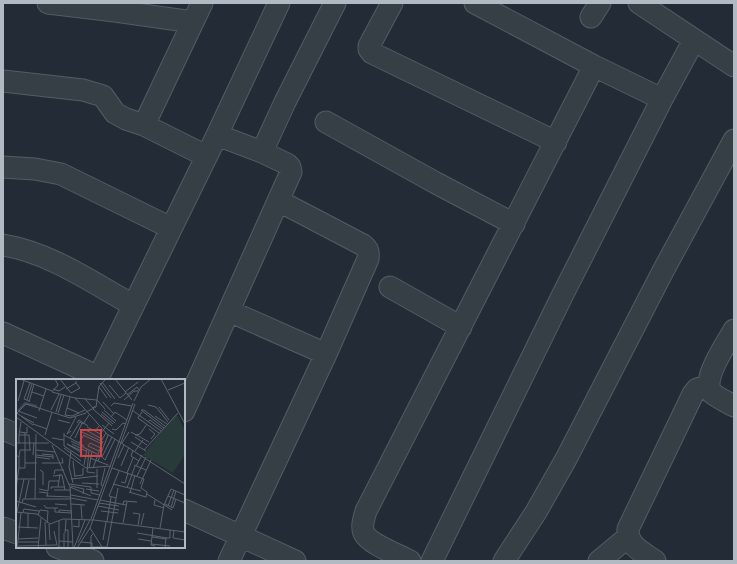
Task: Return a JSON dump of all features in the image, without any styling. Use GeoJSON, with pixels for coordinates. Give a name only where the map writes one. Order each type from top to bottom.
{"type":"FeatureCollection","features":[{"type":"Feature","properties":{"kind":"street"},"geometry":{"type":"LineString","coordinates":[[48,3],[140,9],[193,22]]}},
{"type":"Feature","properties":{"kind":"street"},"geometry":{"type":"LineString","coordinates":[[144,125],[202,3]]}},
{"type":"Feature","properties":{"kind":"street"},"geometry":{"type":"LineString","coordinates":[[3,333],[98,379],[217,135],[279,3]]}},
{"type":"Feature","properties":{"kind":"street"},"geometry":{"type":"LineString","coordinates":[[262,152],[285,102],[335,3]]}},
{"type":"Feature","properties":{"kind":"street"},"geometry":{"type":"LineString","coordinates":[[392,3],[369,46],[372,53],[556,142]]}},
{"type":"Feature","properties":{"kind":"street"},"geometry":{"type":"LineString","coordinates":[[475,3],[503,9],[594,66],[662,99]]}},
{"type":"Feature","properties":{"kind":"street"},"geometry":{"type":"LineString","coordinates":[[639,3],[734,66]]}},
{"type":"Feature","properties":{"kind":"street"},"geometry":{"type":"LineString","coordinates":[[432,561],[562,294],[694,40]]}},
{"type":"Feature","properties":{"kind":"street"},"geometry":{"type":"LineString","coordinates":[[410,561],[369,540],[363,532],[363,523],[366,511],[594,66]]}},
{"type":"Feature","properties":{"kind":"street"},"geometry":{"type":"LineString","coordinates":[[3,81],[84,90],[96,93],[103,96],[115,113],[126,119],[144,125],[206,156]]}},
{"type":"Feature","properties":{"kind":"street"},"geometry":{"type":"LineString","coordinates":[[326,122],[514,224]]}},
{"type":"Feature","properties":{"kind":"street"},"geometry":{"type":"LineString","coordinates":[[185,409],[291,172],[290,167],[287,164],[262,152],[217,135]]}},
{"type":"Feature","properties":{"kind":"street"},"geometry":{"type":"LineString","coordinates":[[504,561],[536,512],[566,459],[663,271],[734,140]]}},
{"type":"Feature","properties":{"kind":"street"},"geometry":{"type":"LineString","coordinates":[[3,167],[35,169],[61,174],[171,228]]}},
{"type":"Feature","properties":{"kind":"street"},"geometry":{"type":"LineString","coordinates":[[229,561],[326,354],[368,259],[369,253],[367,248],[363,245],[279,201]]}},
{"type":"Feature","properties":{"kind":"street"},"geometry":{"type":"LineString","coordinates":[[3,246],[28,251],[59,263],[133,305]]}},
{"type":"Feature","properties":{"kind":"street"},"geometry":{"type":"LineString","coordinates":[[390,287],[461,327]]}},
{"type":"Feature","properties":{"kind":"street"},"geometry":{"type":"LineString","coordinates":[[229,311],[326,354]]}},
{"type":"Feature","properties":{"kind":"street"},"geometry":{"type":"LineString","coordinates":[[734,330],[711,372],[708,385],[712,392],[734,406]]}},
{"type":"Feature","properties":{"kind":"street"},"geometry":{"type":"LineString","coordinates":[[655,561],[631,543],[628,537],[628,529],[693,394],[697,389],[708,385]]}},
{"type":"Feature","properties":{"kind":"street"},"geometry":{"type":"LineString","coordinates":[[3,429],[16,435]]}},
{"type":"Feature","properties":{"kind":"street"},"geometry":{"type":"LineString","coordinates":[[185,510],[295,561]]}},
{"type":"Feature","properties":{"kind":"street"},"geometry":{"type":"LineString","coordinates":[[3,528],[16,533]]}},
{"type":"Feature","properties":{"kind":"street"},"geometry":{"type":"LineString","coordinates":[[599,561],[628,537]]}},
{"type":"Feature","properties":{"kind":"street"},"geometry":{"type":"LineString","coordinates":[[60,548],[93,561]]}}]}
